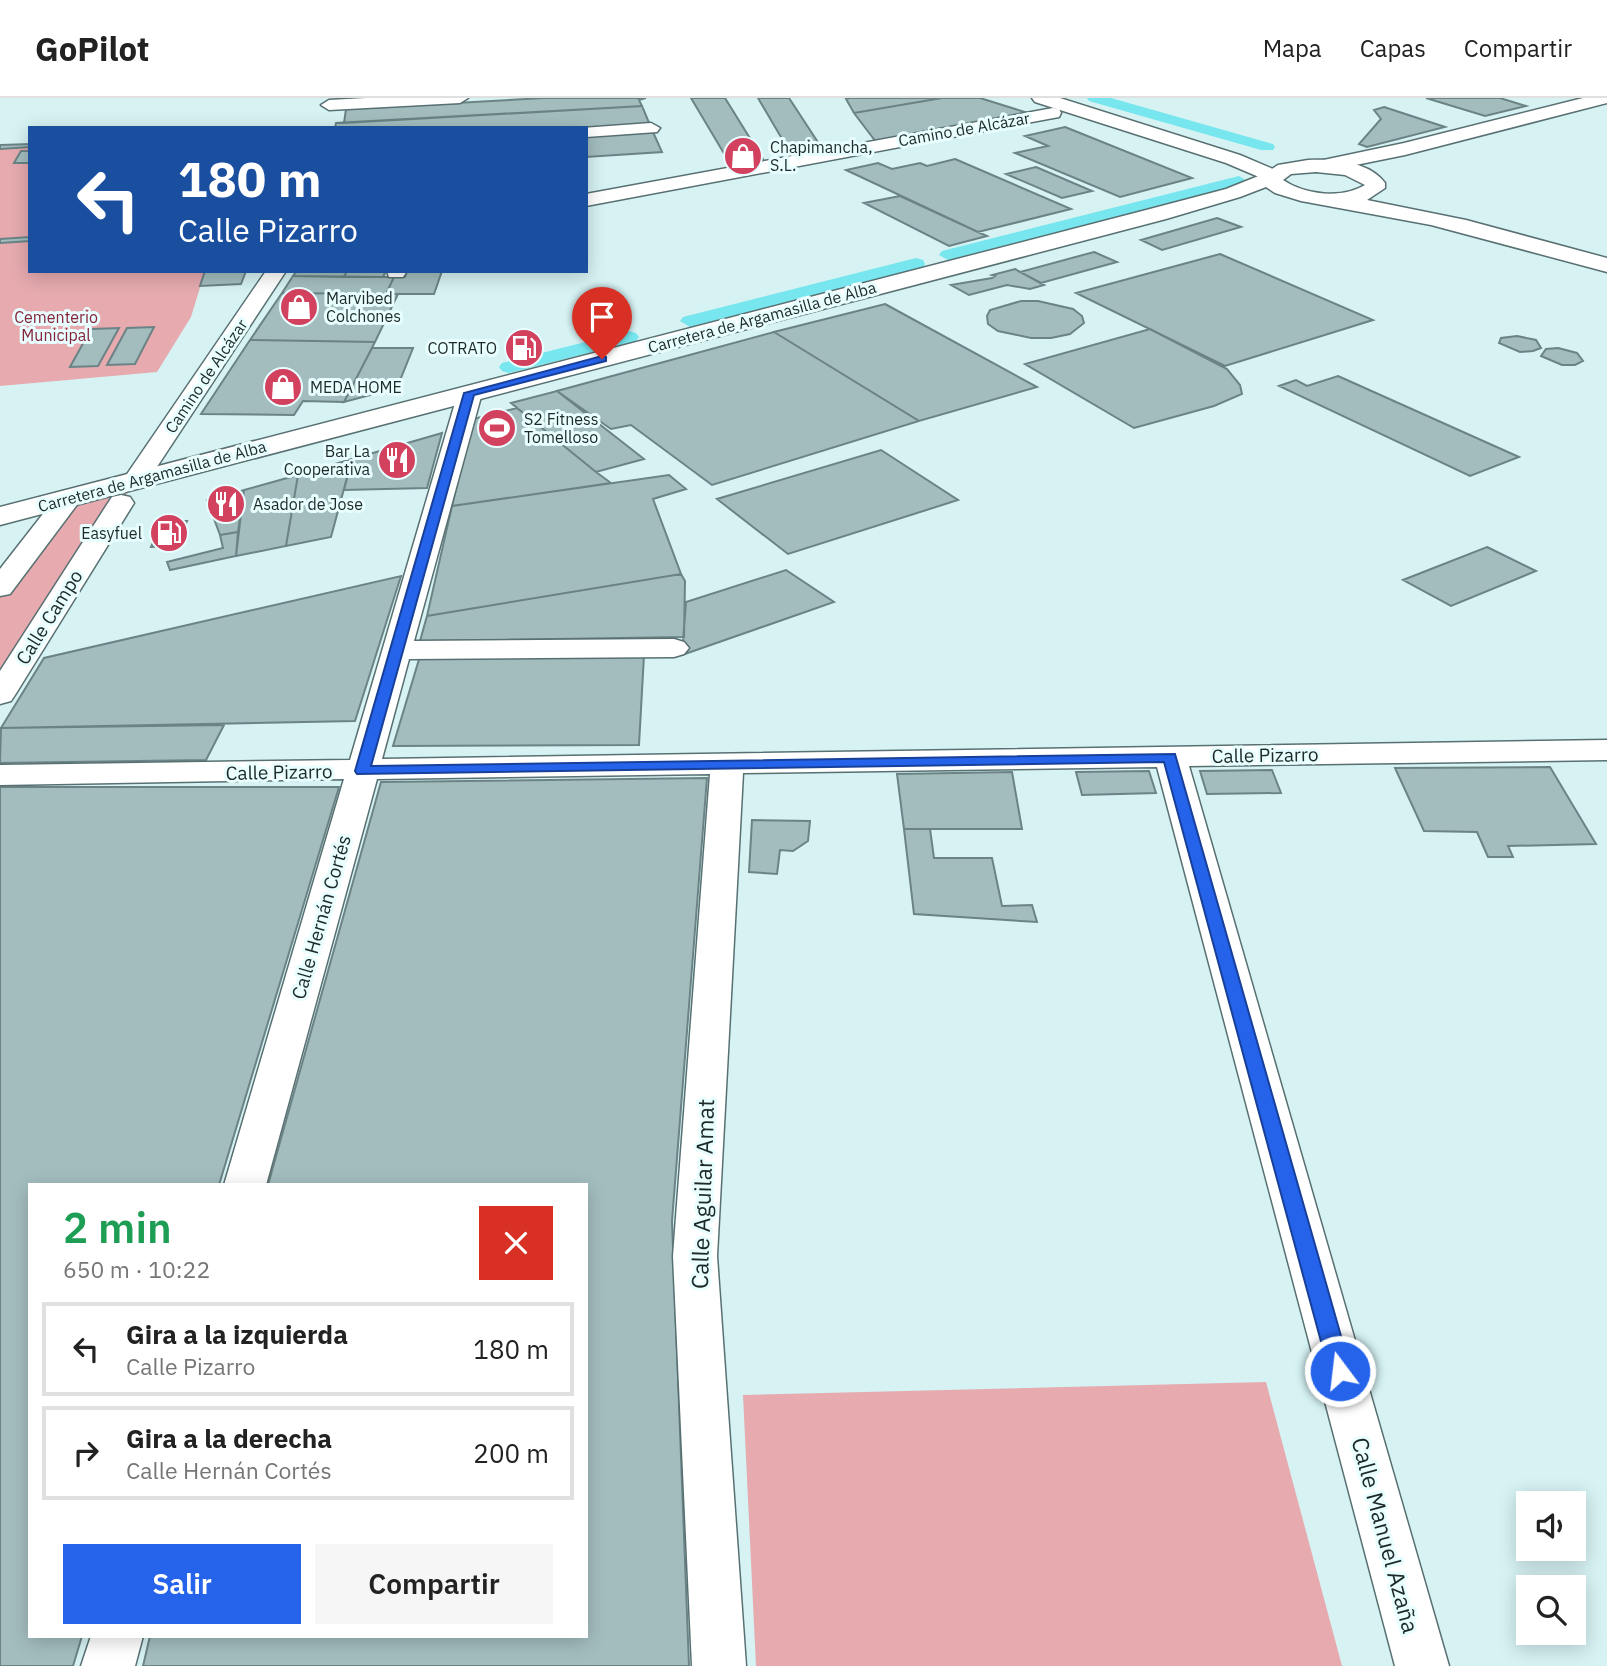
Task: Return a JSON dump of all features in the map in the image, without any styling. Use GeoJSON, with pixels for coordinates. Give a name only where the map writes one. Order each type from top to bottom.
{"type":"FeatureCollection","features":[{"type":"Feature","properties":{"kind":"main road"},"geometry":{"type":"LineString","coordinates":[[1158,214],[1233,193],[1285,169],[1405,149],[1605,98]]}},
{"type":"Feature","properties":{"kind":"main road"},"geometry":{"type":"LineString","coordinates":[[1047,105],[1087,112],[1149,131],[1233,159],[1273,176]]}},
{"type":"Feature","properties":{"kind":"main road"},"geometry":{"type":"LineString","coordinates":[[1149,131],[1314,166],[1340,168],[1372,180],[1416,202],[1521,240]]}},
{"type":"Feature","properties":{"kind":"main road"},"geometry":{"type":"LineString","coordinates":[[1158,214],[1248,200],[1357,197],[1369,194],[1375,188],[1372,180],[1374,169],[1405,149]]}},
{"type":"Feature","properties":{"kind":"main road"},"geometry":{"type":"LineString","coordinates":[[1273,176],[1273,182],[1287,191],[1373,206],[1521,240],[1607,265]]}},
{"type":"Feature","properties":{"kind":"main road","name":"Carretera de Argamasilla de Alba"},"geometry":{"type":"LineString","coordinates":[[0,516],[69,498],[128,492],[470,393],[1158,214]]}},
{"type":"Feature","properties":{"kind":"street"},"geometry":{"type":"LineString","coordinates":[[328,106],[460,98]]}},
{"type":"Feature","properties":{"kind":"street"},"geometry":{"type":"LineString","coordinates":[[1018,102],[1047,105]]}},
{"type":"Feature","properties":{"kind":"street","name":"Camino de Alcázar"},"geometry":{"type":"LineString","coordinates":[[588,200],[1047,105]]}},
{"type":"Feature","properties":{"kind":"street"},"geometry":{"type":"LineString","coordinates":[[588,132],[651,128]]}},
{"type":"Feature","properties":{"kind":"street","name":"Camino de Alcázar"},"geometry":{"type":"LineString","coordinates":[[128,492],[275,273]]}},
{"type":"Feature","properties":{"kind":"street","name":"Calle Hernán Cortés"},"geometry":{"type":"LineString","coordinates":[[246,1183],[398,650],[433,514],[470,393]]}},
{"type":"Feature","properties":{"kind":"street","name":"Calle Campo"},"geometry":{"type":"LineString","coordinates":[[0,694],[128,492]]}},
{"type":"Feature","properties":{"kind":"street"},"geometry":{"type":"LineString","coordinates":[[0,588],[69,498]]}},
{"type":"Feature","properties":{"kind":"street"},"geometry":{"type":"LineString","coordinates":[[0,538],[33,545]]}},
{"type":"Feature","properties":{"kind":"street"},"geometry":{"type":"LineString","coordinates":[[398,650],[674,649]]}},
{"type":"Feature","properties":{"kind":"street","name":"Calle Pizarro"},"geometry":{"type":"LineString","coordinates":[[0,775],[1607,750]]}},
{"type":"Feature","properties":{"kind":"street","name":"Calle Manuel Azaña"},"geometry":{"type":"LineString","coordinates":[[1170,757],[1422,1666]]}},
{"type":"Feature","properties":{"kind":"street","name":"Calle Aguilar Amat"},"geometry":{"type":"LineString","coordinates":[[719,1666],[695,1256],[727,765]]}},
{"type":"Feature","properties":{"kind":"street"},"geometry":{"type":"LineString","coordinates":[[108,1666],[116,1638]]}},
{"type":"Feature","properties":{"kind":"green space","name":"Cementerio Municipal"},"geometry":{"type":"Polygon","coordinates":[[[28,144],[28,273],[204,273],[191,317],[157,372],[0,386],[0,145],[28,144]]]}},
{"type":"Feature","properties":{"kind":"green space"},"geometry":{"type":"Polygon","coordinates":[[[136,480],[0,695],[0,587],[69,498],[136,480]]]}},
{"type":"Feature","properties":{"kind":"green space"},"geometry":{"type":"Polygon","coordinates":[[[1266,1382],[1342,1666],[756,1666],[743,1395],[1266,1382]]]}},
{"type":"Feature","properties":{"kind":"building"},"geometry":{"type":"Polygon","coordinates":[[[544,98],[646,98],[639,100],[642,106],[344,123],[346,109],[544,98]]]}},
{"type":"Feature","properties":{"kind":"building"},"geometry":{"type":"Polygon","coordinates":[[[691,98],[725,98],[764,161],[732,167],[691,98]]]}},
{"type":"Feature","properties":{"kind":"building"},"geometry":{"type":"Polygon","coordinates":[[[758,98],[789,98],[821,147],[801,149],[804,154],[792,156],[758,98]]]}},
{"type":"Feature","properties":{"kind":"building"},"geometry":{"type":"Polygon","coordinates":[[[942,98],[854,113],[846,99],[942,98]]]}},
{"type":"Feature","properties":{"kind":"building"},"geometry":{"type":"Polygon","coordinates":[[[942,98],[980,98],[1031,114],[876,142],[854,113],[942,98]]]}},
{"type":"Feature","properties":{"kind":"building"},"geometry":{"type":"Polygon","coordinates":[[[1426,98],[1500,98],[1526,106],[1485,116],[1426,98]]]}},
{"type":"Feature","properties":{"kind":"building"},"geometry":{"type":"Polygon","coordinates":[[[642,106],[650,125],[588,128],[335,126],[336,123],[642,106]]]}},
{"type":"Feature","properties":{"kind":"building"},"geometry":{"type":"Polygon","coordinates":[[[1384,107],[1445,127],[1367,147],[1359,144],[1381,119],[1374,110],[1384,107]]]}},
{"type":"Feature","properties":{"kind":"building"},"geometry":{"type":"Polygon","coordinates":[[[1065,127],[1192,178],[1120,197],[1015,153],[1048,146],[1025,136],[1065,127]]]}},
{"type":"Feature","properties":{"kind":"building"},"geometry":{"type":"Polygon","coordinates":[[[653,132],[662,152],[588,157],[588,136],[653,132]]]}},
{"type":"Feature","properties":{"kind":"building"},"geometry":{"type":"Polygon","coordinates":[[[28,144],[28,147],[0,149],[0,145],[28,144]]]}},
{"type":"Feature","properties":{"kind":"building"},"geometry":{"type":"Polygon","coordinates":[[[21,151],[28,151],[28,163],[14,163],[21,151]]]}},
{"type":"Feature","properties":{"kind":"building"},"geometry":{"type":"Polygon","coordinates":[[[955,159],[1071,209],[978,232],[846,170],[878,163],[892,169],[920,163],[927,166],[955,159]]]}},
{"type":"Feature","properties":{"kind":"building"},"geometry":{"type":"Polygon","coordinates":[[[1036,167],[1092,191],[1062,198],[1006,174],[1036,167]]]}},
{"type":"Feature","properties":{"kind":"building"},"geometry":{"type":"Polygon","coordinates":[[[900,196],[987,236],[949,246],[864,203],[900,196]]]}},
{"type":"Feature","properties":{"kind":"building"},"geometry":{"type":"Polygon","coordinates":[[[1217,218],[1241,227],[1162,250],[1141,240],[1217,218]]]}},
{"type":"Feature","properties":{"kind":"building"},"geometry":{"type":"Polygon","coordinates":[[[28,237],[28,241],[0,243],[0,239],[28,237]]]}},
{"type":"Feature","properties":{"kind":"building"},"geometry":{"type":"Polygon","coordinates":[[[1094,252],[1117,262],[1041,283],[1020,272],[1094,252]]]}},
{"type":"Feature","properties":{"kind":"building"},"geometry":{"type":"Polygon","coordinates":[[[1220,254],[1373,320],[1225,366],[1076,293],[1220,254]]]}},
{"type":"Feature","properties":{"kind":"building"},"geometry":{"type":"Polygon","coordinates":[[[1015,269],[1044,285],[1030,289],[1007,285],[969,295],[951,285],[992,278],[995,276],[992,275],[1015,269]]]}},
{"type":"Feature","properties":{"kind":"building"},"geometry":{"type":"Polygon","coordinates":[[[204,273],[245,273],[241,284],[200,286],[204,273]]]}},
{"type":"Feature","properties":{"kind":"building"},"geometry":{"type":"Polygon","coordinates":[[[295,273],[346,273],[344,277],[293,276],[295,273]]]}},
{"type":"Feature","properties":{"kind":"building"},"geometry":{"type":"Polygon","coordinates":[[[346,273],[385,273],[383,277],[344,277],[346,273]]]}},
{"type":"Feature","properties":{"kind":"building"},"geometry":{"type":"Polygon","coordinates":[[[406,273],[441,273],[434,294],[386,294],[394,277],[405,277],[406,273]]]}},
{"type":"Feature","properties":{"kind":"building"},"geometry":{"type":"Polygon","coordinates":[[[293,276],[394,277],[386,294],[282,293],[293,276]]]}},
{"type":"Feature","properties":{"kind":"building"},"geometry":{"type":"Polygon","coordinates":[[[282,293],[398,294],[375,342],[250,340],[282,293]]]}},
{"type":"Feature","properties":{"kind":"building"},"geometry":{"type":"Polygon","coordinates":[[[1021,301],[1038,301],[1073,309],[1082,316],[1084,323],[1070,334],[1051,338],[1031,338],[998,331],[988,324],[987,316],[990,310],[1021,301]]]}},
{"type":"Feature","properties":{"kind":"building"},"geometry":{"type":"Polygon","coordinates":[[[885,304],[1037,387],[919,421],[774,332],[885,304]]]}},
{"type":"Feature","properties":{"kind":"building"},"geometry":{"type":"Polygon","coordinates":[[[154,327],[135,364],[107,365],[127,328],[154,327]]]}},
{"type":"Feature","properties":{"kind":"building"},"geometry":{"type":"Polygon","coordinates":[[[119,328],[98,366],[70,367],[91,329],[119,328]]]}},
{"type":"Feature","properties":{"kind":"building"},"geometry":{"type":"Polygon","coordinates":[[[1150,329],[1227,369],[1240,385],[1242,394],[1214,406],[1134,428],[1025,364],[1150,329]]]}},
{"type":"Feature","properties":{"kind":"building"},"geometry":{"type":"Polygon","coordinates":[[[774,332],[919,421],[712,485],[631,425],[611,429],[557,391],[774,332]]]}},
{"type":"Feature","properties":{"kind":"building"},"geometry":{"type":"Polygon","coordinates":[[[1517,336],[1536,340],[1541,348],[1520,352],[1499,343],[1501,338],[1517,336]]]}},
{"type":"Feature","properties":{"kind":"building"},"geometry":{"type":"Polygon","coordinates":[[[250,340],[375,342],[344,402],[303,401],[294,415],[201,414],[250,340]]]}},
{"type":"Feature","properties":{"kind":"building"},"geometry":{"type":"Polygon","coordinates":[[[372,348],[413,348],[397,388],[344,402],[372,348]]]}},
{"type":"Feature","properties":{"kind":"building"},"geometry":{"type":"Polygon","coordinates":[[[1558,348],[1577,353],[1583,361],[1575,365],[1562,365],[1541,356],[1546,349],[1558,348]]]}},
{"type":"Feature","properties":{"kind":"building"},"geometry":{"type":"Polygon","coordinates":[[[1338,376],[1519,457],[1470,476],[1279,386],[1296,380],[1307,386],[1338,376]]]}},
{"type":"Feature","properties":{"kind":"building"},"geometry":{"type":"Polygon","coordinates":[[[557,391],[644,459],[596,472],[511,403],[557,391]]]}},
{"type":"Feature","properties":{"kind":"building"},"geometry":{"type":"Polygon","coordinates":[[[517,408],[611,483],[452,506],[473,419],[517,408]]]}},
{"type":"Feature","properties":{"kind":"building"},"geometry":{"type":"Polygon","coordinates":[[[442,433],[427,488],[344,490],[352,459],[442,433]]]}},
{"type":"Feature","properties":{"kind":"building"},"geometry":{"type":"Polygon","coordinates":[[[881,450],[958,500],[788,554],[717,499],[881,450]]]}},
{"type":"Feature","properties":{"kind":"building"},"geometry":{"type":"Polygon","coordinates":[[[352,459],[331,537],[286,546],[298,475],[352,459]]]}},
{"type":"Feature","properties":{"kind":"building"},"geometry":{"type":"Polygon","coordinates":[[[298,475],[286,546],[236,556],[244,490],[298,475]]]}},
{"type":"Feature","properties":{"kind":"building"},"geometry":{"type":"Polygon","coordinates":[[[669,475],[686,489],[653,499],[681,574],[427,616],[452,506],[669,475]]]}},
{"type":"Feature","properties":{"kind":"building"},"geometry":{"type":"Polygon","coordinates":[[[244,490],[238,532],[220,535],[207,500],[244,490]]]}},
{"type":"Feature","properties":{"kind":"building"},"geometry":{"type":"Polygon","coordinates":[[[163,521],[187,521],[174,546],[151,547],[163,521]]]}},
{"type":"Feature","properties":{"kind":"building"},"geometry":{"type":"Polygon","coordinates":[[[238,532],[236,556],[170,570],[167,562],[223,548],[220,535],[238,532]]]}},
{"type":"Feature","properties":{"kind":"building"},"geometry":{"type":"Polygon","coordinates":[[[1487,547],[1536,571],[1451,606],[1403,580],[1487,547]]]}},
{"type":"Feature","properties":{"kind":"building"},"geometry":{"type":"Polygon","coordinates":[[[786,570],[834,602],[682,655],[686,602],[786,570]]]}},
{"type":"Feature","properties":{"kind":"building"},"geometry":{"type":"Polygon","coordinates":[[[681,574],[685,581],[684,637],[420,641],[427,616],[681,574]]]}},
{"type":"Feature","properties":{"kind":"building"},"geometry":{"type":"Polygon","coordinates":[[[401,576],[355,721],[1,728],[44,658],[401,576]]]}},
{"type":"Feature","properties":{"kind":"building"},"geometry":{"type":"Polygon","coordinates":[[[644,655],[639,745],[393,746],[420,656],[644,655]]]}},
{"type":"Feature","properties":{"kind":"building"},"geometry":{"type":"Polygon","coordinates":[[[224,725],[206,760],[0,763],[1,728],[224,725]]]}},
{"type":"Feature","properties":{"kind":"building"},"geometry":{"type":"Polygon","coordinates":[[[1550,767],[1596,844],[1508,846],[1513,857],[1488,857],[1477,832],[1424,831],[1395,768],[1550,767]]]}},
{"type":"Feature","properties":{"kind":"building"},"geometry":{"type":"Polygon","coordinates":[[[1272,770],[1281,793],[1207,794],[1200,771],[1272,770]]]}},
{"type":"Feature","properties":{"kind":"building"},"geometry":{"type":"Polygon","coordinates":[[[1149,771],[1156,793],[1082,795],[1076,772],[1149,771]]]}},
{"type":"Feature","properties":{"kind":"building"},"geometry":{"type":"Polygon","coordinates":[[[1012,772],[1022,829],[904,829],[897,774],[1012,772]]]}},
{"type":"Feature","properties":{"kind":"building"},"geometry":{"type":"Polygon","coordinates":[[[707,778],[672,1221],[689,1666],[143,1666],[150,1638],[588,1638],[588,1183],[269,1183],[381,782],[707,778]]]}},
{"type":"Feature","properties":{"kind":"building"},"geometry":{"type":"Polygon","coordinates":[[[0,787],[339,787],[220,1183],[28,1183],[28,1638],[81,1638],[73,1666],[0,1666],[0,787]]]}},
{"type":"Feature","properties":{"kind":"building"},"geometry":{"type":"Polygon","coordinates":[[[752,820],[810,821],[808,841],[793,851],[780,850],[777,874],[749,872],[752,820]]]}},
{"type":"Feature","properties":{"kind":"building"},"geometry":{"type":"Polygon","coordinates":[[[904,829],[930,829],[934,858],[992,858],[1002,906],[1032,905],[1037,922],[914,914],[904,829]]]}},
{"type":"Feature","properties":{"kind":"waterway"},"geometry":{"type":"LineString","coordinates":[[1094,98],[1267,147]]}},
{"type":"Feature","properties":{"kind":"waterway"},"geometry":{"type":"LineString","coordinates":[[948,255],[1239,181]]}},
{"type":"Feature","properties":{"kind":"waterway"},"geometry":{"type":"LineString","coordinates":[[690,321],[916,264]]}},
{"type":"Feature","properties":{"kind":"waterway"},"geometry":{"type":"LineString","coordinates":[[509,367],[629,337]]}},
{"type":"Feature","properties":{"kind":"place","name":"Chapimancha, S.L."},"geometry":{"type":"Point","coordinates":[743,156]}},
{"type":"Feature","properties":{"kind":"place","name":"Marvibed Colchones"},"geometry":{"type":"Point","coordinates":[299,307]}},
{"type":"Feature","properties":{"kind":"place","name":"COTRATO"},"geometry":{"type":"Point","coordinates":[524,348]}},
{"type":"Feature","properties":{"kind":"place","name":"MEDA HOME"},"geometry":{"type":"Point","coordinates":[283,387]}},
{"type":"Feature","properties":{"kind":"place","name":"S2 Fitness Tomelloso"},"geometry":{"type":"Point","coordinates":[497,428]}},
{"type":"Feature","properties":{"kind":"place","name":"Bar La Cooperativa"},"geometry":{"type":"Point","coordinates":[397,460]}},
{"type":"Feature","properties":{"kind":"place","name":"Asador de Jose"},"geometry":{"type":"Point","coordinates":[226,504]}},
{"type":"Feature","properties":{"kind":"place","name":"Easyfuel"},"geometry":{"type":"Point","coordinates":[169,533]}},
{"type":"Feature","properties":{"kind":"route"},"geometry":{"type":"LineString","coordinates":[[602,359],[470,393],[433,514],[398,650],[362,771],[1170,757],[1340,1371]]}}]}
